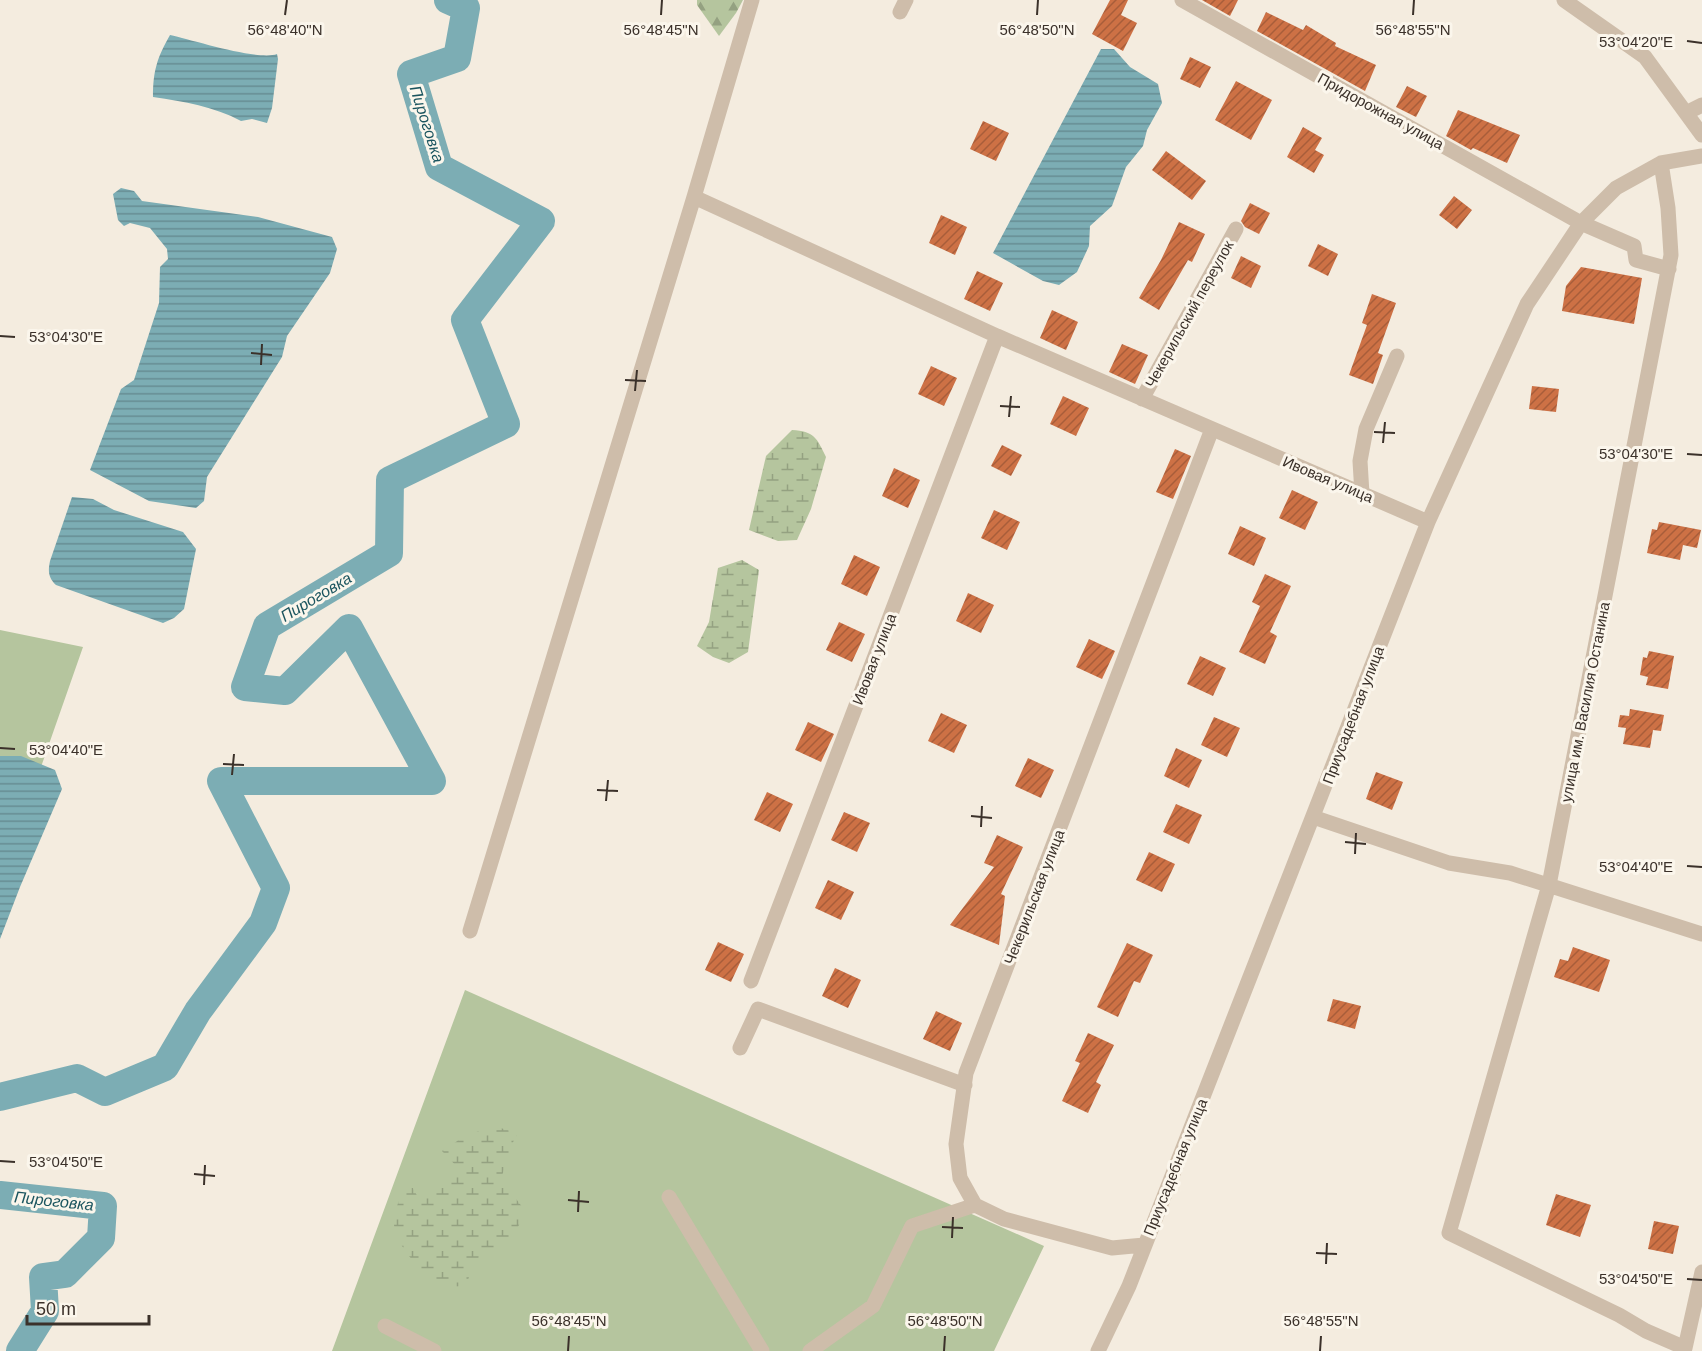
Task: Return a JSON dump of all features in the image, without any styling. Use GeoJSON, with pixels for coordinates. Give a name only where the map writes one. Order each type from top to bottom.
{"type":"FeatureCollection","features":[{"type":"Feature","properties":{"kind":"street"},"geometry":{"type":"LineString","coordinates":[[470,931],[752,0]]}},
{"type":"Feature","properties":{"kind":"street","name":"Придорожная улица"},"geometry":{"type":"LineString","coordinates":[[1182,0],[1581,223],[1634,246],[1636,260],[1668,269]]}},
{"type":"Feature","properties":{"kind":"street"},"geometry":{"type":"LineString","coordinates":[[1564,0],[1645,57],[1702,135]]}},
{"type":"Feature","properties":{"kind":"street"},"geometry":{"type":"LineString","coordinates":[[1686,113],[1702,105]]}},
{"type":"Feature","properties":{"kind":"street","name":"Приусадебная улица"},"geometry":{"type":"LineString","coordinates":[[1098,1351],[1129,1286],[1428,522],[1527,304],[1581,223],[1616,188],[1661,163],[1702,156]]}},
{"type":"Feature","properties":{"kind":"street","name":"улица им. Василия Останина"},"geometry":{"type":"LineString","coordinates":[[1661,163],[1668,208],[1671,255],[1549,885],[1449,1233],[1687,1349]]}},
{"type":"Feature","properties":{"kind":"street","name":"Ивовая улица"},"geometry":{"type":"LineString","coordinates":[[694,197],[997,336],[1428,522]]}},
{"type":"Feature","properties":{"kind":"street","name":"Чекерильский переулок"},"geometry":{"type":"LineString","coordinates":[[1142,399],[1236,229]]}},
{"type":"Feature","properties":{"kind":"street","name":"Ивовая улица"},"geometry":{"type":"LineString","coordinates":[[751,981],[997,336]]}},
{"type":"Feature","properties":{"kind":"street"},"geometry":{"type":"LineString","coordinates":[[1362,494],[1360,461],[1366,429],[1397,356]]}},
{"type":"Feature","properties":{"kind":"street","name":"Чекерильская улица"},"geometry":{"type":"LineString","coordinates":[[975,1205],[960,1178],[956,1144],[966,1073],[1212,429]]}},
{"type":"Feature","properties":{"kind":"street"},"geometry":{"type":"LineString","coordinates":[[1313,817],[1449,862],[1510,873],[1702,934]]}},
{"type":"Feature","properties":{"kind":"street"},"geometry":{"type":"LineString","coordinates":[[740,1048],[758,1009],[964,1084]]}},
{"type":"Feature","properties":{"kind":"street"},"geometry":{"type":"LineString","coordinates":[[669,1197],[762,1351]]}},
{"type":"Feature","properties":{"kind":"street"},"geometry":{"type":"LineString","coordinates":[[810,1351],[873,1306],[912,1226],[975,1205],[1004,1219],[1112,1248],[1144,1245]]}},
{"type":"Feature","properties":{"kind":"street"},"geometry":{"type":"LineString","coordinates":[[1687,1349],[1702,1272]]}},
{"type":"Feature","properties":{"kind":"street"},"geometry":{"type":"LineString","coordinates":[[385,1326],[434,1351]]}},
{"type":"Feature","properties":{"kind":"green space"},"geometry":{"type":"Polygon","coordinates":[[[697,0],[743,0],[719,36],[697,5],[697,0]]]}},
{"type":"Feature","properties":{"kind":"green space"},"geometry":{"type":"Polygon","coordinates":[[[792,430],[805,432],[814,437],[826,457],[811,509],[797,540],[778,541],[749,530],[766,456],[792,430]]]}},
{"type":"Feature","properties":{"kind":"green space"},"geometry":{"type":"Polygon","coordinates":[[[742,560],[759,570],[748,652],[729,663],[713,657],[697,646],[709,622],[718,568],[742,560]]]}},
{"type":"Feature","properties":{"kind":"green space"},"geometry":{"type":"Polygon","coordinates":[[[0,630],[83,647],[0,884],[0,630]]]}},
{"type":"Feature","properties":{"kind":"green space"},"geometry":{"type":"Polygon","coordinates":[[[465,990],[1044,1246],[994,1351],[332,1351],[465,990]]]}},
{"type":"Feature","properties":{"kind":"green space"},"geometry":{"type":"Polygon","coordinates":[[[497,1127],[518,1133],[512,1144],[501,1179],[526,1212],[506,1249],[475,1259],[466,1286],[437,1287],[411,1259],[396,1234],[394,1225],[398,1202],[409,1181],[420,1201],[460,1170],[442,1151],[468,1134],[497,1127]]]}},
{"type":"Feature","properties":{"kind":"water"},"geometry":{"type":"Polygon","coordinates":[[[170,35],[255,55],[277,54],[272,108],[267,123],[252,119],[241,121],[209,108],[153,97],[157,65],[170,35]]]}},
{"type":"Feature","properties":{"kind":"water"},"geometry":{"type":"Polygon","coordinates":[[[1101,49],[1114,49],[1130,67],[1158,84],[1162,103],[1147,130],[1143,146],[1126,167],[1112,206],[1090,226],[1089,246],[1077,272],[1059,285],[1043,281],[993,253],[1101,49]]]}},
{"type":"Feature","properties":{"kind":"water"},"geometry":{"type":"Polygon","coordinates":[[[121,188],[134,191],[142,201],[258,217],[332,237],[337,249],[330,273],[287,336],[282,357],[207,477],[204,501],[196,508],[149,501],[90,470],[121,389],[134,380],[159,303],[160,267],[168,259],[167,249],[150,228],[130,223],[124,226],[118,220],[113,194],[121,188]]]}},
{"type":"Feature","properties":{"kind":"water"},"geometry":{"type":"Polygon","coordinates":[[[72,497],[93,499],[114,510],[183,532],[196,549],[184,609],[174,618],[163,623],[56,585],[49,574],[50,561],[72,497]]]}},
{"type":"Feature","properties":{"kind":"water"},"geometry":{"type":"Polygon","coordinates":[[[0,756],[21,756],[55,770],[62,789],[0,939],[0,756]]]}},
{"type":"Feature","properties":{"kind":"building"},"geometry":{"type":"Polygon","coordinates":[[[1110,0],[1128,0],[1121,15],[1137,23],[1123,51],[1092,34],[1110,0]]]}},
{"type":"Feature","properties":{"kind":"building"},"geometry":{"type":"Polygon","coordinates":[[[1202,0],[1238,0],[1230,16],[1202,0]]]}},
{"type":"Feature","properties":{"kind":"building"},"geometry":{"type":"Polygon","coordinates":[[[1266,12],[1303,30],[1306,25],[1336,43],[1335,46],[1376,65],[1365,91],[1257,31],[1266,12]]]}},
{"type":"Feature","properties":{"kind":"building"},"geometry":{"type":"Polygon","coordinates":[[[1190,57],[1211,67],[1200,88],[1180,79],[1190,57]]]}},
{"type":"Feature","properties":{"kind":"building"},"geometry":{"type":"Polygon","coordinates":[[[1236,81],[1272,100],[1251,140],[1215,120],[1236,81]]]}},
{"type":"Feature","properties":{"kind":"building"},"geometry":{"type":"Polygon","coordinates":[[[1407,86],[1427,96],[1416,117],[1396,107],[1407,86]]]}},
{"type":"Feature","properties":{"kind":"building"},"geometry":{"type":"Polygon","coordinates":[[[1458,110],[1520,135],[1507,163],[1473,148],[1471,150],[1446,136],[1458,110]]]}},
{"type":"Feature","properties":{"kind":"building"},"geometry":{"type":"Polygon","coordinates":[[[983,121],[1009,133],[996,161],[970,149],[983,121]]]}},
{"type":"Feature","properties":{"kind":"building"},"geometry":{"type":"Polygon","coordinates":[[[1303,127],[1322,138],[1315,150],[1324,155],[1314,173],[1287,157],[1303,127]]]}},
{"type":"Feature","properties":{"kind":"building"},"geometry":{"type":"Polygon","coordinates":[[[1166,151],[1206,181],[1192,200],[1152,170],[1166,151]]]}},
{"type":"Feature","properties":{"kind":"building"},"geometry":{"type":"Polygon","coordinates":[[[1454,196],[1472,210],[1457,229],[1439,215],[1454,196]]]}},
{"type":"Feature","properties":{"kind":"building"},"geometry":{"type":"Polygon","coordinates":[[[1250,203],[1270,213],[1259,234],[1245,227],[1241,221],[1250,203]]]}},
{"type":"Feature","properties":{"kind":"building"},"geometry":{"type":"Polygon","coordinates":[[[941,215],[967,227],[955,255],[929,243],[941,215]]]}},
{"type":"Feature","properties":{"kind":"building"},"geometry":{"type":"Polygon","coordinates":[[[1179,222],[1205,234],[1192,262],[1188,260],[1159,310],[1139,298],[1179,222]]]}},
{"type":"Feature","properties":{"kind":"building"},"geometry":{"type":"Polygon","coordinates":[[[1318,244],[1338,254],[1328,276],[1308,266],[1318,244]]]}},
{"type":"Feature","properties":{"kind":"building"},"geometry":{"type":"Polygon","coordinates":[[[1241,256],[1261,266],[1251,288],[1231,278],[1241,256]]]}},
{"type":"Feature","properties":{"kind":"building"},"geometry":{"type":"Polygon","coordinates":[[[1581,267],[1642,278],[1634,324],[1562,311],[1566,286],[1581,267]]]}},
{"type":"Feature","properties":{"kind":"building"},"geometry":{"type":"Polygon","coordinates":[[[977,271],[1003,283],[990,311],[964,299],[977,271]]]}},
{"type":"Feature","properties":{"kind":"building"},"geometry":{"type":"Polygon","coordinates":[[[1372,294],[1396,303],[1378,353],[1383,355],[1373,384],[1349,375],[1367,325],[1362,323],[1372,294]]]}},
{"type":"Feature","properties":{"kind":"building"},"geometry":{"type":"Polygon","coordinates":[[[1052,310],[1078,322],[1066,350],[1040,338],[1052,310]]]}},
{"type":"Feature","properties":{"kind":"building"},"geometry":{"type":"Polygon","coordinates":[[[1122,344],[1148,355],[1135,384],[1109,372],[1122,344]]]}},
{"type":"Feature","properties":{"kind":"building"},"geometry":{"type":"Polygon","coordinates":[[[931,366],[957,378],[944,406],[918,394],[931,366]]]}},
{"type":"Feature","properties":{"kind":"building"},"geometry":{"type":"Polygon","coordinates":[[[1532,386],[1559,389],[1556,412],[1529,409],[1532,386]]]}},
{"type":"Feature","properties":{"kind":"building"},"geometry":{"type":"Polygon","coordinates":[[[1063,396],[1089,408],[1076,436],[1050,424],[1063,396]]]}},
{"type":"Feature","properties":{"kind":"building"},"geometry":{"type":"Polygon","coordinates":[[[1002,445],[1022,455],[1011,476],[991,466],[1002,445]]]}},
{"type":"Feature","properties":{"kind":"building"},"geometry":{"type":"Polygon","coordinates":[[[1175,449],[1191,456],[1173,499],[1156,492],[1175,449]]]}},
{"type":"Feature","properties":{"kind":"building"},"geometry":{"type":"Polygon","coordinates":[[[894,468],[920,480],[908,508],[882,496],[894,468]]]}},
{"type":"Feature","properties":{"kind":"building"},"geometry":{"type":"Polygon","coordinates":[[[1292,490],[1318,502],[1305,530],[1279,518],[1292,490]]]}},
{"type":"Feature","properties":{"kind":"building"},"geometry":{"type":"Polygon","coordinates":[[[994,510],[1020,522],[1007,550],[981,538],[994,510]]]}},
{"type":"Feature","properties":{"kind":"building"},"geometry":{"type":"Polygon","coordinates":[[[1659,522],[1701,530],[1697,548],[1683,545],[1680,560],[1647,553],[1652,529],[1657,530],[1659,522]]]}},
{"type":"Feature","properties":{"kind":"building"},"geometry":{"type":"Polygon","coordinates":[[[1240,526],[1266,538],[1254,566],[1228,554],[1240,526]]]}},
{"type":"Feature","properties":{"kind":"building"},"geometry":{"type":"Polygon","coordinates":[[[854,555],[880,567],[867,596],[841,584],[854,555]]]}},
{"type":"Feature","properties":{"kind":"building"},"geometry":{"type":"Polygon","coordinates":[[[1265,574],[1291,586],[1270,632],[1277,636],[1265,664],[1239,652],[1260,606],[1252,602],[1265,574]]]}},
{"type":"Feature","properties":{"kind":"building"},"geometry":{"type":"Polygon","coordinates":[[[968,593],[994,605],[981,633],[956,621],[968,593]]]}},
{"type":"Feature","properties":{"kind":"building"},"geometry":{"type":"Polygon","coordinates":[[[839,622],[865,634],[852,662],[826,650],[839,622]]]}},
{"type":"Feature","properties":{"kind":"building"},"geometry":{"type":"Polygon","coordinates":[[[1089,639],[1115,651],[1102,679],[1076,667],[1089,639]]]}},
{"type":"Feature","properties":{"kind":"building"},"geometry":{"type":"Polygon","coordinates":[[[1649,651],[1674,656],[1668,689],[1646,685],[1648,677],[1640,675],[1643,657],[1647,658],[1649,651]]]}},
{"type":"Feature","properties":{"kind":"building"},"geometry":{"type":"Polygon","coordinates":[[[1200,656],[1226,668],[1213,696],[1187,684],[1200,656]]]}},
{"type":"Feature","properties":{"kind":"building"},"geometry":{"type":"Polygon","coordinates":[[[1630,709],[1664,715],[1661,731],[1653,730],[1650,748],[1623,744],[1626,728],[1618,727],[1620,715],[1629,716],[1630,709]]]}},
{"type":"Feature","properties":{"kind":"building"},"geometry":{"type":"Polygon","coordinates":[[[941,713],[967,725],[954,753],[928,741],[941,713]]]}},
{"type":"Feature","properties":{"kind":"building"},"geometry":{"type":"Polygon","coordinates":[[[1214,717],[1240,728],[1227,757],[1201,745],[1214,717]]]}},
{"type":"Feature","properties":{"kind":"building"},"geometry":{"type":"Polygon","coordinates":[[[808,722],[834,734],[821,762],[795,750],[808,722]]]}},
{"type":"Feature","properties":{"kind":"building"},"geometry":{"type":"Polygon","coordinates":[[[1176,748],[1202,760],[1189,788],[1164,776],[1176,748]]]}},
{"type":"Feature","properties":{"kind":"building"},"geometry":{"type":"Polygon","coordinates":[[[1028,758],[1054,770],[1041,798],[1015,786],[1028,758]]]}},
{"type":"Feature","properties":{"kind":"building"},"geometry":{"type":"Polygon","coordinates":[[[1376,772],[1403,782],[1392,810],[1366,799],[1376,772]]]}},
{"type":"Feature","properties":{"kind":"building"},"geometry":{"type":"Polygon","coordinates":[[[767,792],[793,804],[780,832],[754,820],[767,792]]]}},
{"type":"Feature","properties":{"kind":"building"},"geometry":{"type":"Polygon","coordinates":[[[1176,804],[1202,815],[1189,844],[1163,832],[1176,804]]]}},
{"type":"Feature","properties":{"kind":"building"},"geometry":{"type":"Polygon","coordinates":[[[844,812],[870,823],[857,852],[831,840],[844,812]]]}},
{"type":"Feature","properties":{"kind":"building"},"geometry":{"type":"Polygon","coordinates":[[[997,835],[1023,847],[1001,894],[1005,896],[999,945],[950,925],[994,867],[984,863],[997,835]]]}},
{"type":"Feature","properties":{"kind":"building"},"geometry":{"type":"Polygon","coordinates":[[[1149,852],[1175,864],[1162,892],[1136,880],[1149,852]]]}},
{"type":"Feature","properties":{"kind":"building"},"geometry":{"type":"Polygon","coordinates":[[[828,880],[854,892],[841,920],[815,908],[828,880]]]}},
{"type":"Feature","properties":{"kind":"building"},"geometry":{"type":"Polygon","coordinates":[[[718,942],[744,954],[731,982],[705,970],[718,942]]]}},
{"type":"Feature","properties":{"kind":"building"},"geometry":{"type":"Polygon","coordinates":[[[1127,943],[1153,955],[1140,983],[1134,981],[1118,1017],[1097,1007],[1127,943]]]}},
{"type":"Feature","properties":{"kind":"building"},"geometry":{"type":"Polygon","coordinates":[[[1573,947],[1610,960],[1599,992],[1554,977],[1560,959],[1568,961],[1573,947]]]}},
{"type":"Feature","properties":{"kind":"building"},"geometry":{"type":"Polygon","coordinates":[[[835,968],[861,980],[848,1008],[822,996],[835,968]]]}},
{"type":"Feature","properties":{"kind":"building"},"geometry":{"type":"Polygon","coordinates":[[[1333,999],[1361,1006],[1355,1029],[1327,1021],[1333,999]]]}},
{"type":"Feature","properties":{"kind":"building"},"geometry":{"type":"Polygon","coordinates":[[[936,1011],[962,1023],[950,1051],[923,1039],[936,1011]]]}},
{"type":"Feature","properties":{"kind":"building"},"geometry":{"type":"Polygon","coordinates":[[[1088,1033],[1114,1045],[1096,1082],[1101,1085],[1088,1113],[1062,1101],[1080,1063],[1075,1061],[1088,1033]]]}},
{"type":"Feature","properties":{"kind":"building"},"geometry":{"type":"Polygon","coordinates":[[[1556,1194],[1591,1205],[1580,1237],[1546,1225],[1556,1194]]]}},
{"type":"Feature","properties":{"kind":"building"},"geometry":{"type":"Polygon","coordinates":[[[1654,1221],[1679,1226],[1673,1254],[1648,1249],[1654,1221]]]}},
{"type":"Feature","properties":{"kind":"waterway","name":"Пироговка"},"geometry":{"type":"LineString","coordinates":[[0,1097],[77,1078],[105,1092],[165,1067],[198,1011],[263,923],[276,888],[221,781],[432,781],[349,628],[285,691],[245,687],[267,626],[389,553],[390,480],[506,424],[465,320],[541,221],[439,167],[411,74],[457,58],[466,8],[448,0]]}},
{"type":"Feature","properties":{"kind":"waterway","name":"Пироговка"},"geometry":{"type":"LineString","coordinates":[[0,1195],[103,1206],[101,1238],[65,1274],[43,1277],[45,1311],[20,1351]]}}]}
